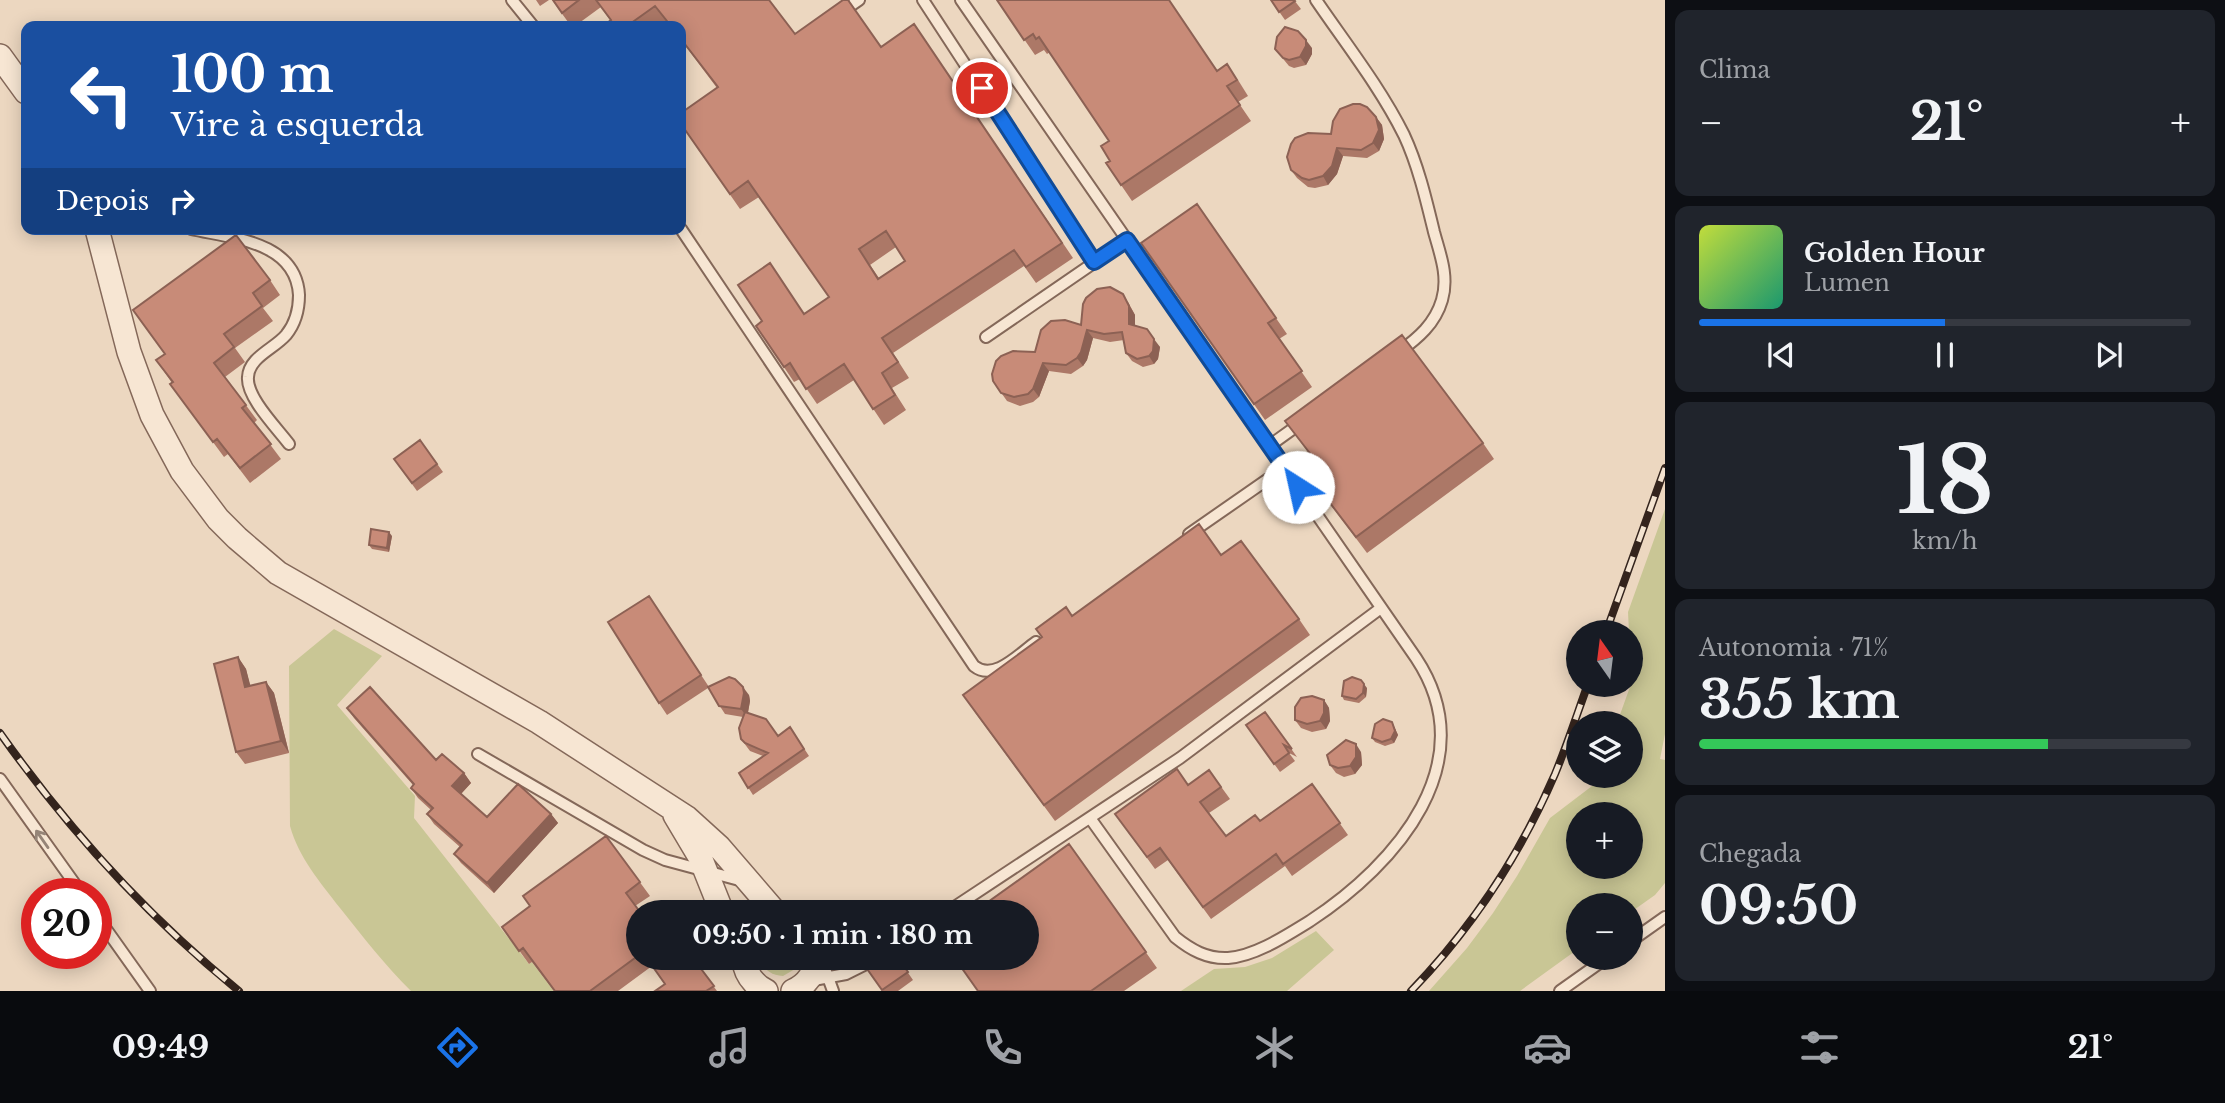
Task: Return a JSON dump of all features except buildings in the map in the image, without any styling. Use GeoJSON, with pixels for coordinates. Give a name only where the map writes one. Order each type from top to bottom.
{"type":"FeatureCollection","features":[{"type":"Feature","properties":{"kind":"street"},"geometry":{"type":"LineString","coordinates":[[0,56],[21,85]]}},
{"type":"Feature","properties":{"kind":"street"},"geometry":{"type":"LineString","coordinates":[[99,235],[129,352],[152,415],[182,471],[205,503],[237,538],[278,573],[539,722],[668,807],[706,834],[764,900]]}},
{"type":"Feature","properties":{"kind":"street"},"geometry":{"type":"LineString","coordinates":[[668,807],[686,831],[717,900]]}},
{"type":"Feature","properties":{"kind":"street"},"geometry":{"type":"LineString","coordinates":[[748,970],[754,984],[765,991]]}},
{"type":"Feature","properties":{"kind":"lane"},"geometry":{"type":"LineString","coordinates":[[512,0],[529,21]]}},
{"type":"Feature","properties":{"kind":"lane"},"geometry":{"type":"LineString","coordinates":[[842,11],[859,0]]}},
{"type":"Feature","properties":{"kind":"lane"},"geometry":{"type":"LineString","coordinates":[[923,0],[1094,262]]}},
{"type":"Feature","properties":{"kind":"lane"},"geometry":{"type":"LineString","coordinates":[[961,0],[1426,673],[1434,690],[1441,725],[1439,761],[1427,798],[1403,836],[1363,880],[1320,914],[1278,939],[1243,955],[1220,958],[1196,952],[1175,937],[1090,818]]}},
{"type":"Feature","properties":{"kind":"lane"},"geometry":{"type":"LineString","coordinates":[[1316,0],[1380,92],[1404,136],[1419,174],[1444,267],[1443,297],[1435,318],[1420,336],[1387,361]]}},
{"type":"Feature","properties":{"kind":"lane"},"geometry":{"type":"LineString","coordinates":[[215,235],[268,248],[284,260],[296,279],[299,303],[293,324],[280,341],[257,359],[247,378],[250,393],[289,444]]}},
{"type":"Feature","properties":{"kind":"lane"},"geometry":{"type":"LineString","coordinates":[[685,235],[974,666],[984,671],[998,669],[1042,638]]}},
{"type":"Feature","properties":{"kind":"lane"},"geometry":{"type":"LineString","coordinates":[[986,337],[1127,240]]}},
{"type":"Feature","properties":{"kind":"lane"},"geometry":{"type":"LineString","coordinates":[[1269,446],[1312,415]]}},
{"type":"Feature","properties":{"kind":"lane"},"geometry":{"type":"LineString","coordinates":[[1174,545],[1284,468]]}},
{"type":"Feature","properties":{"kind":"lane"},"geometry":{"type":"LineString","coordinates":[[965,900],[1221,730],[1381,608]]}},
{"type":"Feature","properties":{"kind":"lane"},"geometry":{"type":"LineString","coordinates":[[478,754],[643,850],[665,860],[751,885]]}},
{"type":"Feature","properties":{"kind":"lane"},"geometry":{"type":"LineString","coordinates":[[0,779],[71,878]]}},
{"type":"Feature","properties":{"kind":"lane"},"geometry":{"type":"LineString","coordinates":[[1643,933],[1665,917]]}},
{"type":"Feature","properties":{"kind":"lane"},"geometry":{"type":"LineString","coordinates":[[112,938],[150,991]]}},
{"type":"Feature","properties":{"kind":"lane"},"geometry":{"type":"LineString","coordinates":[[810,983],[853,970]]}},
{"type":"Feature","properties":{"kind":"lane"},"geometry":{"type":"LineString","coordinates":[[1560,991],[1590,970]]}},
{"type":"Feature","properties":{"kind":"lane"},"geometry":{"type":"LineString","coordinates":[[810,983],[833,991]]}},
{"type":"Feature","properties":{"kind":"shaded area"},"geometry":{"type":"Polygon","coordinates":[[[1665,509],[1665,734],[1660,759],[1665,760],[1665,883],[1643,904],[1643,893],[1566,893],[1566,958],[1520,991],[1429,991],[1467,948],[1493,913],[1550,818],[1566,806],[1566,879],[1643,879],[1643,802],[1571,802],[1589,788],[1643,788],[1643,711],[1621,711],[1626,697],[1643,697],[1643,620],[1628,620],[1628,612],[1665,509]]]}},
{"type":"Feature","properties":{"kind":"shaded area"},"geometry":{"type":"Polygon","coordinates":[[[334,629],[382,656],[337,705],[415,796],[414,818],[529,964],[532,962],[554,991],[411,991],[357,930],[305,859],[290,826],[289,666],[334,629]]]}},
{"type":"Feature","properties":{"kind":"shaded area"},"geometry":{"type":"Polygon","coordinates":[[[1316,931],[1334,950],[1287,991],[1181,991],[1214,969],[1245,967],[1272,958],[1316,931]]]}},
{"type":"Feature","properties":{"kind":"shaded area"},"geometry":{"type":"Polygon","coordinates":[[[767,970],[793,970],[783,976],[767,970]]]}},
{"type":"Feature","properties":{"kind":"railway"},"geometry":{"type":"LineString","coordinates":[[1610,620],[1665,468]]}},
{"type":"Feature","properties":{"kind":"railway"},"geometry":{"type":"LineString","coordinates":[[1411,991],[1474,916],[1510,862],[1555,774],[1583,697]]}},
{"type":"Feature","properties":{"kind":"railway"},"geometry":{"type":"LineString","coordinates":[[0,733],[53,803],[111,870],[173,933],[239,991]]}},
{"type":"Feature","properties":{"kind":"route"},"geometry":{"type":"LineString","coordinates":[[982,88],[1094,262],[1127,240],[1298,487]]}}]}
